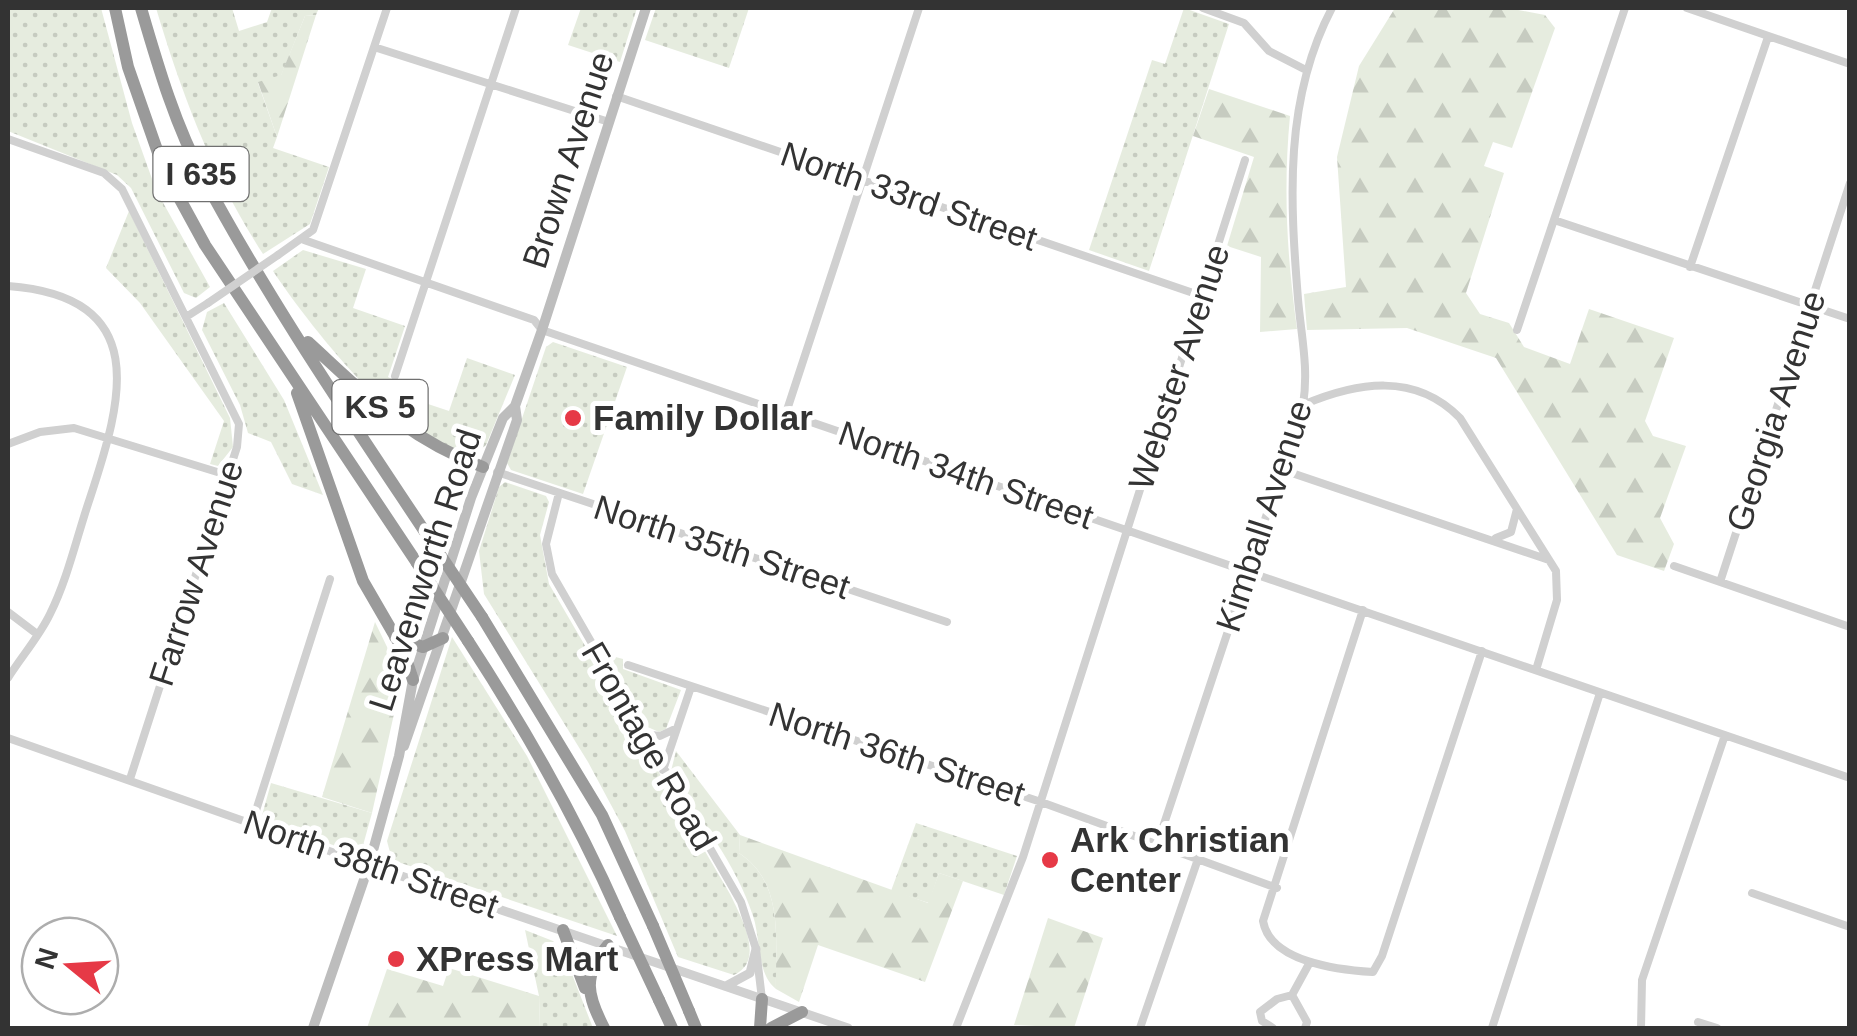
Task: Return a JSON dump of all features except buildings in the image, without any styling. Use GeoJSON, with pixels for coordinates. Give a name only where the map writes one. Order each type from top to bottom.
{"type":"FeatureCollection","features":[{"type":"Feature","properties":{"kind":"highway","name":"I 635"},"geometry":{"type":"LineString","coordinates":[[115,8],[128,67],[164,170],[205,244],[468,641],[549,771],[672,1028]]}},
{"type":"Feature","properties":{"kind":"highway","name":"I 635"},"geometry":{"type":"LineString","coordinates":[[141,8],[167,94],[202,177],[292,326],[482,617],[602,815],[696,1028]]}},
{"type":"Feature","properties":{"kind":"highway","name":"KS 5"},"geometry":{"type":"LineString","coordinates":[[292,326],[406,431],[436,449],[483,466]]}},
{"type":"Feature","properties":{"kind":"highway","name":"KS 5"},"geometry":{"type":"LineString","coordinates":[[290,372],[364,581],[413,680]]}},
{"type":"Feature","properties":{"kind":"highway"},"geometry":{"type":"LineString","coordinates":[[395,637],[423,647],[443,638]]}},
{"type":"Feature","properties":{"kind":"highway"},"geometry":{"type":"LineString","coordinates":[[562,930],[604,1028]]}},
{"type":"Feature","properties":{"kind":"highway"},"geometry":{"type":"LineString","coordinates":[[588,996],[593,963],[608,945]]}},
{"type":"Feature","properties":{"kind":"highway"},"geometry":{"type":"LineString","coordinates":[[760,1028],[762,999]]}},
{"type":"Feature","properties":{"kind":"highway"},"geometry":{"type":"LineString","coordinates":[[771,1028],[802,1012]]}},
{"type":"Feature","properties":{"kind":"main road","name":"Brown Avenue"},"geometry":{"type":"LineString","coordinates":[[542,330],[646,8]]}},
{"type":"Feature","properties":{"kind":"main road","name":"Leavenworth Road"},"geometry":{"type":"LineString","coordinates":[[313,1028],[369,865],[423,647],[483,466],[503,418],[514,406],[542,330]]}},
{"type":"Feature","properties":{"kind":"main road","name":"Leavenworth Road"},"geometry":{"type":"LineString","coordinates":[[399,756],[517,420],[514,406]]}},
{"type":"Feature","properties":{"kind":"main road","name":"KS 5"},"geometry":{"type":"LineString","coordinates":[[483,466],[497,472]]}},
{"type":"Feature","properties":{"kind":"street"},"geometry":{"type":"LineString","coordinates":[[8,140],[111,178],[122,189],[186,316],[304,240],[313,230],[387,8]]}},
{"type":"Feature","properties":{"kind":"street"},"geometry":{"type":"LineString","coordinates":[[395,376],[516,8]]}},
{"type":"Feature","properties":{"kind":"street"},"geometry":{"type":"LineString","coordinates":[[786,413],[919,8]]}},
{"type":"Feature","properties":{"kind":"street"},"geometry":{"type":"LineString","coordinates":[[1203,8],[1244,23],[1269,51],[1306,70]]}},
{"type":"Feature","properties":{"kind":"street","name":"Kimball Avenue"},"geometry":{"type":"LineString","coordinates":[[1158,842],[1303,405],[1308,377],[1291,212],[1294,140],[1306,70],[1332,8]]}},
{"type":"Feature","properties":{"kind":"street"},"geometry":{"type":"LineString","coordinates":[[1517,330],[1625,8]]}},
{"type":"Feature","properties":{"kind":"street"},"geometry":{"type":"LineString","coordinates":[[1687,8],[1850,64]]}},
{"type":"Feature","properties":{"kind":"street"},"geometry":{"type":"LineString","coordinates":[[1690,267],[1768,38]]}},
{"type":"Feature","properties":{"kind":"street"},"geometry":{"type":"LineString","coordinates":[[374,47],[609,122]]}},
{"type":"Feature","properties":{"kind":"street","name":"North 33rd Street"},"geometry":{"type":"LineString","coordinates":[[616,96],[1202,296]]}},
{"type":"Feature","properties":{"kind":"street","name":"Webster Avenue"},"geometry":{"type":"LineString","coordinates":[[956,1028],[1041,802],[1246,160]]}},
{"type":"Feature","properties":{"kind":"street","name":"Georgia Avenue"},"geometry":{"type":"LineString","coordinates":[[1720,582],[1850,183]]}},
{"type":"Feature","properties":{"kind":"street"},"geometry":{"type":"LineString","coordinates":[[1554,220],[1850,320]]}},
{"type":"Feature","properties":{"kind":"street","name":"North 34th Street"},"geometry":{"type":"LineString","coordinates":[[304,240],[534,320],[542,330],[1850,778]]}},
{"type":"Feature","properties":{"kind":"street"},"geometry":{"type":"LineString","coordinates":[[8,286],[44,290],[73,302],[106,334],[119,376],[110,438],[58,593],[8,678]]}},
{"type":"Feature","properties":{"kind":"street","name":"Farrow Avenue"},"geometry":{"type":"LineString","coordinates":[[130,779],[227,475],[239,424],[186,316]]}},
{"type":"Feature","properties":{"kind":"street"},"geometry":{"type":"LineString","coordinates":[[1303,405],[1346,387],[1386,384],[1441,400],[1476,439],[1549,560],[1559,584],[1536,670]]}},
{"type":"Feature","properties":{"kind":"street"},"geometry":{"type":"LineString","coordinates":[[8,444],[64,428],[110,438],[227,475]]}},
{"type":"Feature","properties":{"kind":"street"},"geometry":{"type":"LineString","coordinates":[[1280,469],[1549,560]]}},
{"type":"Feature","properties":{"kind":"street","name":"North 35th Street"},"geometry":{"type":"LineString","coordinates":[[497,472],[947,622]]}},
{"type":"Feature","properties":{"kind":"street","name":"Frontage Road"},"geometry":{"type":"LineString","coordinates":[[559,493],[546,544],[552,574],[741,902],[756,949],[762,999]]}},
{"type":"Feature","properties":{"kind":"street"},"geometry":{"type":"LineString","coordinates":[[1489,538],[1511,532],[1517,505]]}},
{"type":"Feature","properties":{"kind":"street"},"geometry":{"type":"LineString","coordinates":[[1674,566],[1850,627]]}},
{"type":"Feature","properties":{"kind":"street"},"geometry":{"type":"LineString","coordinates":[[252,823],[330,579]]}},
{"type":"Feature","properties":{"kind":"street"},"geometry":{"type":"LineString","coordinates":[[1362,610],[1277,888],[1263,921],[1271,941],[1310,962],[1373,972],[1389,943],[1482,651]]}},
{"type":"Feature","properties":{"kind":"street"},"geometry":{"type":"LineString","coordinates":[[8,612],[37,634]]}},
{"type":"Feature","properties":{"kind":"street","name":"North 36th Street"},"geometry":{"type":"LineString","coordinates":[[628,665],[1158,842],[1277,888]]}},
{"type":"Feature","properties":{"kind":"street"},"geometry":{"type":"LineString","coordinates":[[664,770],[691,687]]}},
{"type":"Feature","properties":{"kind":"street"},"geometry":{"type":"LineString","coordinates":[[1492,1028],[1600,693]]}},
{"type":"Feature","properties":{"kind":"street"},"geometry":{"type":"LineString","coordinates":[[642,734],[660,736],[677,728]]}},
{"type":"Feature","properties":{"kind":"street"},"geometry":{"type":"LineString","coordinates":[[1640,1028],[1642,980],[1724,735]]}},
{"type":"Feature","properties":{"kind":"street","name":"North 38th Street"},"geometry":{"type":"LineString","coordinates":[[8,738],[802,1012],[835,1027],[848,1028]]}},
{"type":"Feature","properties":{"kind":"street"},"geometry":{"type":"LineString","coordinates":[[1140,1028],[1198,859]]}},
{"type":"Feature","properties":{"kind":"street"},"geometry":{"type":"LineString","coordinates":[[1752,893],[1850,927]]}},
{"type":"Feature","properties":{"kind":"street"},"geometry":{"type":"LineString","coordinates":[[726,986],[750,972],[756,949]]}},
{"type":"Feature","properties":{"kind":"street"},"geometry":{"type":"LineString","coordinates":[[1273,1028],[1262,1022],[1260,1012],[1277,999],[1292,995],[1310,962]]}},
{"type":"Feature","properties":{"kind":"street"},"geometry":{"type":"LineString","coordinates":[[1292,995],[1307,1022],[1305,1028]]}},
{"type":"Feature","properties":{"kind":"street"},"geometry":{"type":"LineString","coordinates":[[1698,1022],[1717,1028]]}},
{"type":"Feature","properties":{"kind":"green space"},"geometry":{"type":"Polygon","coordinates":[[[8,8],[101,8],[132,123],[156,190],[210,287],[196,298],[184,293],[131,188],[117,175],[8,131],[8,8]]]}},
{"type":"Feature","properties":{"kind":"green space"},"geometry":{"type":"Polygon","coordinates":[[[156,8],[232,8],[239,31],[267,22],[272,8],[319,8],[316,15],[305,16],[281,76],[258,83],[277,137],[273,148],[329,167],[310,224],[263,254],[200,135],[156,8]]]}},
{"type":"Feature","properties":{"kind":"green space"},"geometry":{"type":"Polygon","coordinates":[[[581,8],[637,8],[620,62],[568,45],[581,8]]]}},
{"type":"Feature","properties":{"kind":"green space"},"geometry":{"type":"Polygon","coordinates":[[[656,8],[749,8],[729,68],[645,40],[656,8]]]}},
{"type":"Feature","properties":{"kind":"green space"},"geometry":{"type":"Polygon","coordinates":[[[1184,8],[1229,24],[1149,271],[1089,250],[1152,60],[1165,64],[1184,8]]]}},
{"type":"Feature","properties":{"kind":"green space"},"geometry":{"type":"Polygon","coordinates":[[[1395,8],[1508,8],[1545,15],[1555,28],[1512,148],[1493,142],[1484,166],[1504,173],[1466,293],[1480,314],[1509,323],[1524,347],[1570,364],[1589,309],[1674,338],[1645,421],[1653,436],[1686,446],[1660,518],[1674,544],[1664,571],[1617,555],[1496,358],[1407,328],[1307,330],[1304,294],[1346,287],[1337,157],[1359,66],[1395,8]]]}},
{"type":"Feature","properties":{"kind":"green space"},"geometry":{"type":"Polygon","coordinates":[[[316,15],[277,137],[258,82],[281,75],[305,16],[316,15]]]}},
{"type":"Feature","properties":{"kind":"green space"},"geometry":{"type":"Polygon","coordinates":[[[1209,89],[1290,116],[1287,223],[1297,329],[1260,332],[1261,257],[1227,246],[1254,157],[1193,136],[1209,89]]]}},
{"type":"Feature","properties":{"kind":"green space"},"geometry":{"type":"Polygon","coordinates":[[[129,211],[230,418],[233,447],[218,466],[210,464],[224,421],[140,303],[106,268],[129,211]]]}},
{"type":"Feature","properties":{"kind":"green space"},"geometry":{"type":"Polygon","coordinates":[[[303,250],[366,269],[353,308],[405,326],[388,377],[398,382],[395,393],[449,411],[467,358],[515,375],[486,445],[478,452],[453,450],[424,436],[364,384],[309,321],[273,271],[303,250]]]}},
{"type":"Feature","properties":{"kind":"green space"},"geometry":{"type":"Polygon","coordinates":[[[224,303],[284,400],[323,495],[292,484],[271,442],[248,433],[240,405],[202,330],[207,312],[224,303]]]}},
{"type":"Feature","properties":{"kind":"green space"},"geometry":{"type":"Polygon","coordinates":[[[553,342],[627,367],[583,494],[511,470],[507,463],[546,347],[553,342]]]}},
{"type":"Feature","properties":{"kind":"green space"},"geometry":{"type":"Polygon","coordinates":[[[505,482],[546,496],[549,502],[540,535],[549,584],[740,914],[750,949],[743,968],[734,975],[678,957],[625,831],[588,762],[484,594],[479,551],[499,487],[505,482]]]}},
{"type":"Feature","properties":{"kind":"green space"},"geometry":{"type":"Polygon","coordinates":[[[375,622],[402,678],[372,813],[322,797],[375,622]]]}},
{"type":"Feature","properties":{"kind":"green space"},"geometry":{"type":"Polygon","coordinates":[[[452,637],[527,756],[617,936],[392,860],[387,841],[452,637]]]}},
{"type":"Feature","properties":{"kind":"green space"},"geometry":{"type":"Polygon","coordinates":[[[601,653],[623,659],[623,669],[681,690],[666,729],[659,732],[643,725],[601,653]]]}},
{"type":"Feature","properties":{"kind":"green space"},"geometry":{"type":"Polygon","coordinates":[[[676,751],[740,835],[739,853],[754,865],[771,896],[776,932],[776,989],[765,974],[753,916],[737,878],[671,771],[676,751]]]}},
{"type":"Feature","properties":{"kind":"green space"},"geometry":{"type":"Polygon","coordinates":[[[271,783],[372,813],[362,849],[355,853],[261,819],[271,783]]]}},
{"type":"Feature","properties":{"kind":"green space"},"geometry":{"type":"Polygon","coordinates":[[[916,823],[1017,856],[1004,895],[939,873],[929,903],[891,891],[916,823]]]}},
{"type":"Feature","properties":{"kind":"green space"},"geometry":{"type":"Polygon","coordinates":[[[740,835],[928,903],[939,873],[963,881],[925,982],[818,945],[799,1002],[776,989],[776,932],[771,896],[754,865],[739,853],[740,835]]]}},
{"type":"Feature","properties":{"kind":"green space"},"geometry":{"type":"Polygon","coordinates":[[[1048,918],[1103,938],[1074,1028],[1014,1025],[1048,918]]]}},
{"type":"Feature","properties":{"kind":"green space"},"geometry":{"type":"Polygon","coordinates":[[[525,930],[553,941],[563,951],[593,1028],[540,1028],[539,996],[525,930]]]}},
{"type":"Feature","properties":{"kind":"green space"},"geometry":{"type":"Polygon","coordinates":[[[449,968],[539,996],[540,1028],[367,1028],[387,969],[443,986],[449,968]]]}},
{"type":"Feature","properties":{"kind":"place","name":"Family Dollar"},"geometry":{"type":"Point","coordinates":[573,418]}},
{"type":"Feature","properties":{"kind":"place","name":"Ark Christian Center"},"geometry":{"type":"Point","coordinates":[1050,860]}},
{"type":"Feature","properties":{"kind":"place","name":"XPress Mart"},"geometry":{"type":"Point","coordinates":[396,959]}}]}
